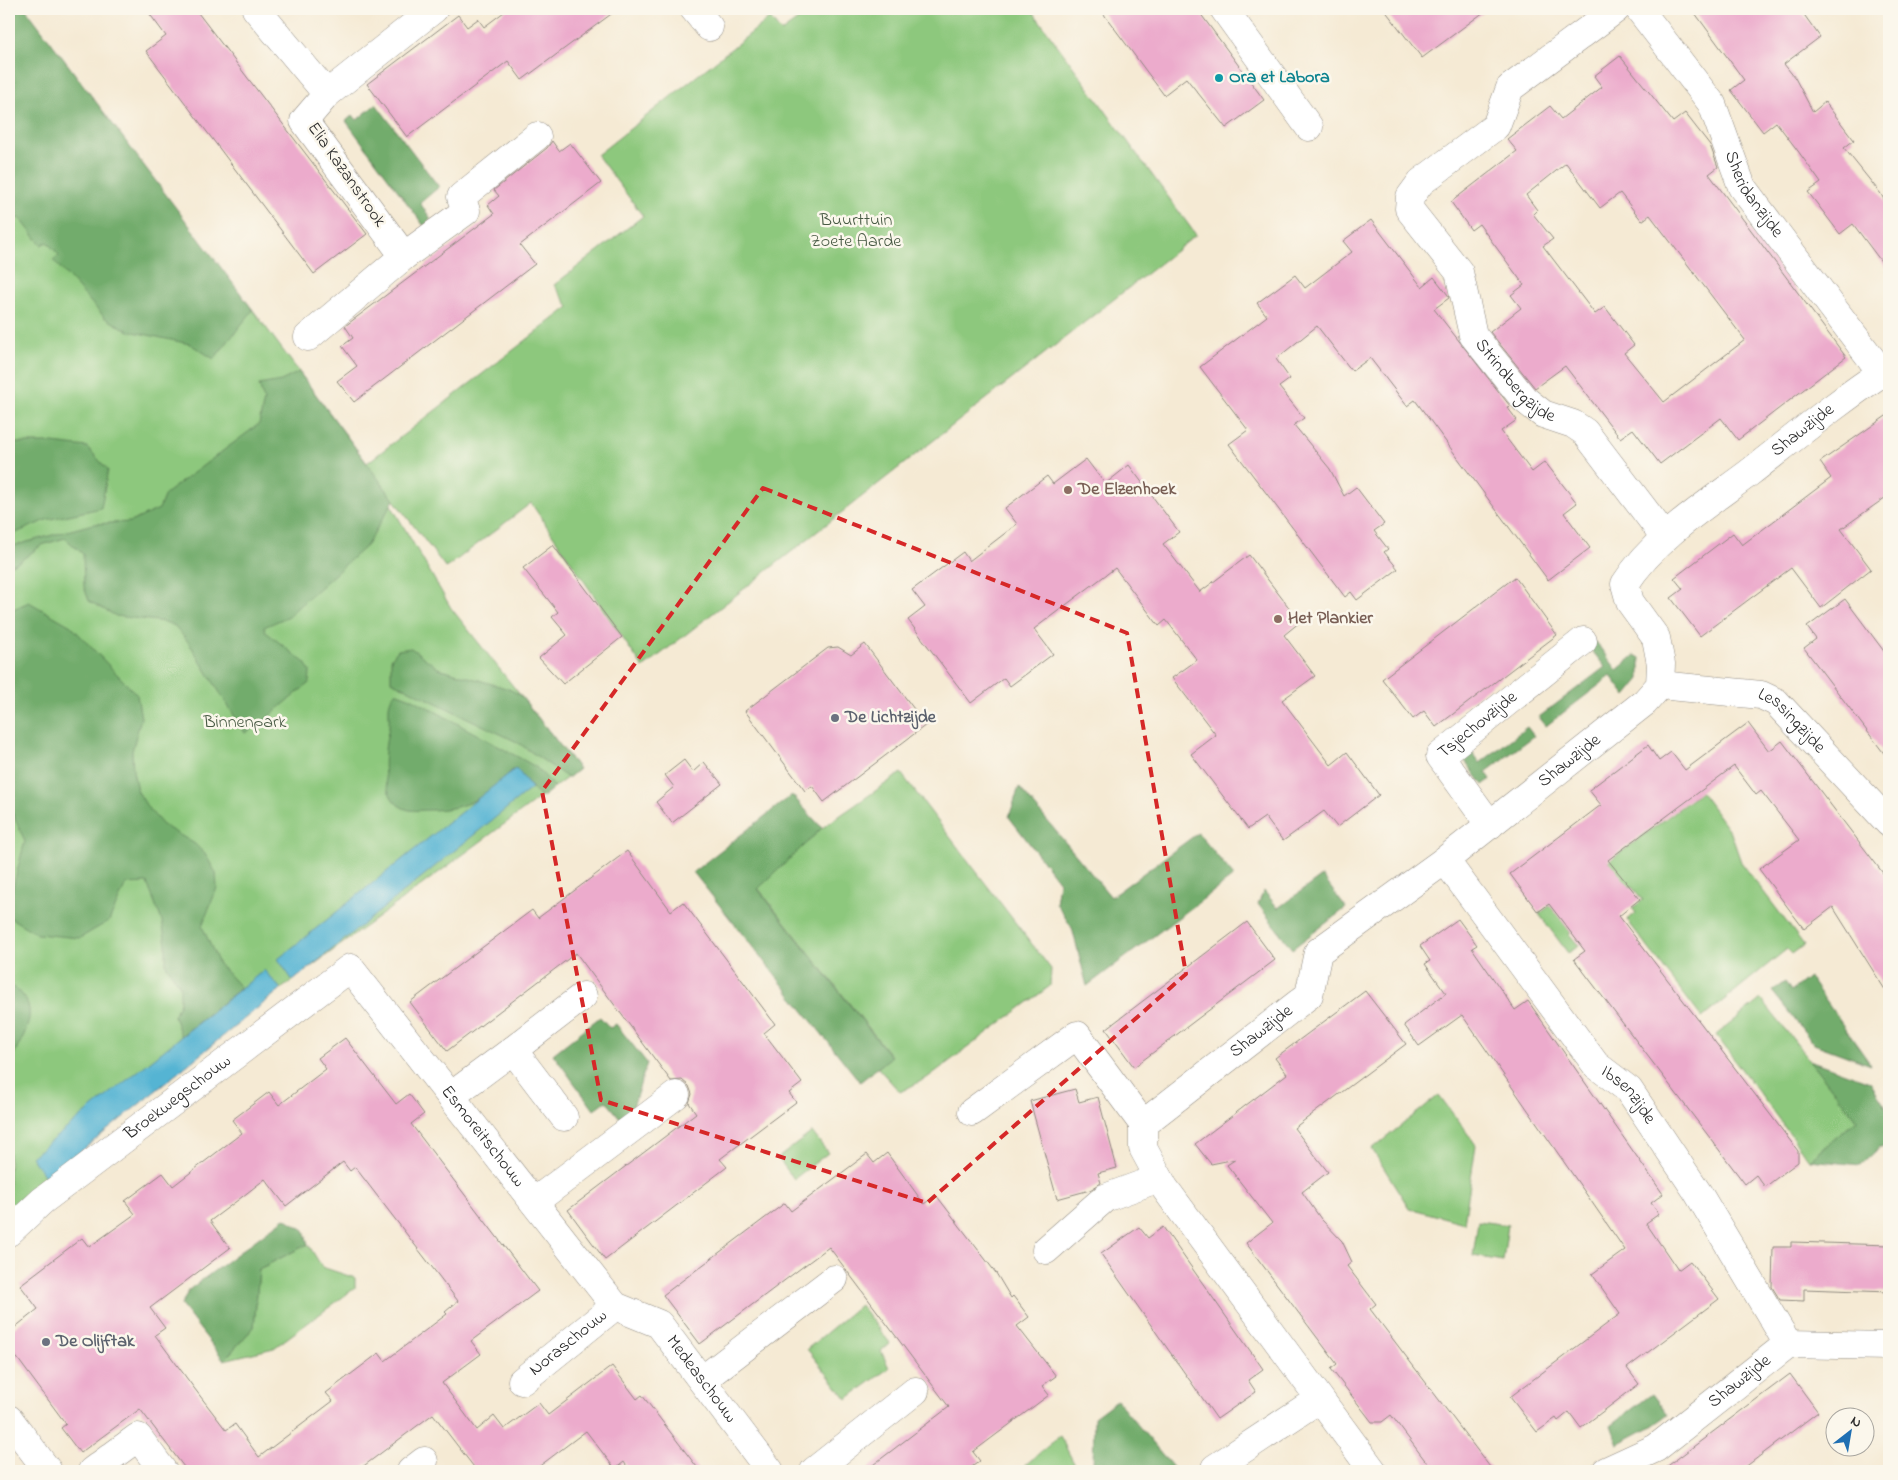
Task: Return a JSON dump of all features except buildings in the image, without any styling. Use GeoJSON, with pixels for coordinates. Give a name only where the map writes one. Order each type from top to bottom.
{"type":"FeatureCollection","features":[{"type":"Feature","properties":{"kind":"street","name":"Elia Kazanstrook"},"geometry":{"type":"LineString","coordinates":[[256,9],[327,94]]}},
{"type":"Feature","properties":{"kind":"street","name":"Elia Kazanstrook"},"geometry":{"type":"LineString","coordinates":[[404,256],[304,121],[327,94],[434,9]]}},
{"type":"Feature","properties":{"kind":"street"},"geometry":{"type":"LineString","coordinates":[[1224,9],[1310,127]]}},
{"type":"Feature","properties":{"kind":"street","name":"Strindbergzijde"},"geometry":{"type":"LineString","coordinates":[[1616,9],[1510,88],[1496,126],[1421,182],[1410,197],[1409,209],[1459,272],[1473,335],[1524,398],[1543,414],[1572,424],[1585,432],[1665,537]]}},
{"type":"Feature","properties":{"kind":"street","name":"Sheridanzijde"},"geometry":{"type":"LineString","coordinates":[[1639,9],[1712,104],[1742,187],[1886,371]]}},
{"type":"Feature","properties":{"kind":"street"},"geometry":{"type":"LineString","coordinates":[[308,337],[404,256],[466,211],[461,197],[537,136]]}},
{"type":"Feature","properties":{"kind":"street","name":"Shawzijde"},"geometry":{"type":"LineString","coordinates":[[1143,1124],[1309,994],[1318,952],[1445,860],[1645,702],[1660,685],[1661,664],[1656,638],[1630,602],[1625,584],[1637,565],[1665,537],[1786,443],[1886,371]]}},
{"type":"Feature","properties":{"kind":"street","name":"Tsjechovzijde"},"geometry":{"type":"LineString","coordinates":[[1490,825],[1440,756],[1583,641]]}},
{"type":"Feature","properties":{"kind":"street","name":"Lessingzijde"},"geometry":{"type":"LineString","coordinates":[[1660,685],[1761,695],[1776,702],[1889,823]]}},
{"type":"Feature","properties":{"kind":"street","name":"Ibsenzijde"},"geometry":{"type":"LineString","coordinates":[[1445,860],[1596,1065],[1629,1090],[1698,1193],[1788,1344]]}},
{"type":"Feature","properties":{"kind":"street","name":"Esmoreitschouw"},"geometry":{"type":"LineString","coordinates":[[350,968],[615,1306]]}},
{"type":"Feature","properties":{"kind":"street","name":"Broekwegschouw"},"geometry":{"type":"LineString","coordinates":[[9,1232],[42,1201],[350,968]]}},
{"type":"Feature","properties":{"kind":"street"},"geometry":{"type":"LineString","coordinates":[[451,1096],[583,996]]}},
{"type":"Feature","properties":{"kind":"street"},"geometry":{"type":"LineString","coordinates":[[972,1112],[1077,1035],[1143,1124],[1143,1148],[1159,1178],[1373,1471]]}},
{"type":"Feature","properties":{"kind":"street"},"geometry":{"type":"LineString","coordinates":[[513,1050],[564,1117]]}},
{"type":"Feature","properties":{"kind":"street"},"geometry":{"type":"LineString","coordinates":[[534,1202],[676,1095]]}},
{"type":"Feature","properties":{"kind":"street"},"geometry":{"type":"LineString","coordinates":[[1046,1250],[1105,1198],[1159,1178]]}},
{"type":"Feature","properties":{"kind":"street"},"geometry":{"type":"LineString","coordinates":[[702,1380],[834,1279]]}},
{"type":"Feature","properties":{"kind":"street","name":"Medeaschouw"},"geometry":{"type":"LineString","coordinates":[[615,1306],[659,1324],[770,1471]]}},
{"type":"Feature","properties":{"kind":"street","name":"Noraschouw"},"geometry":{"type":"LineString","coordinates":[[522,1381],[615,1306]]}},
{"type":"Feature","properties":{"kind":"street","name":"Shawzijde"},"geometry":{"type":"LineString","coordinates":[[1606,1471],[1656,1448],[1788,1344],[1889,1346]]}},
{"type":"Feature","properties":{"kind":"street"},"geometry":{"type":"LineString","coordinates":[[814,1471],[915,1391]]}},
{"type":"Feature","properties":{"kind":"street"},"geometry":{"type":"LineString","coordinates":[[1215,1468],[1319,1399]]}},
{"type":"Feature","properties":{"kind":"street"},"geometry":{"type":"LineString","coordinates":[[9,1419],[48,1471]]}},
{"type":"Feature","properties":{"kind":"street"},"geometry":{"type":"LineString","coordinates":[[92,1471],[138,1437],[163,1471]]}},
{"type":"Feature","properties":{"kind":"highlighted area"},"geometry":{"type":"Polygon","coordinates":[[[763,488],[1127,633],[1186,974],[927,1203],[601,1100],[542,791],[763,488]]]}},
{"type":"Feature","properties":{"kind":"green space"},"geometry":{"type":"Polygon","coordinates":[[[9,9],[253,310],[367,463],[569,307],[554,285],[643,216],[597,155],[770,18],[781,32],[813,9],[1031,9],[1196,235],[643,668],[531,503],[446,568],[370,469],[451,608],[579,769],[281,989],[9,1209],[9,9]]]}},
{"type":"Feature","properties":{"kind":"green space"},"geometry":{"type":"Polygon","coordinates":[[[9,9],[26,9],[253,310],[214,359],[190,344],[129,331],[105,318],[53,260],[59,255],[47,242],[41,245],[20,218],[9,220],[9,9]]]}},
{"type":"Feature","properties":{"kind":"green space"},"geometry":{"type":"Polygon","coordinates":[[[376,104],[439,187],[420,203],[431,219],[424,226],[346,121],[353,115],[357,120],[376,104]]]}},
{"type":"Feature","properties":{"kind":"green space","name":"Binnenpark"},"geometry":{"type":"Polygon","coordinates":[[[299,372],[394,500],[367,545],[287,617],[264,627],[266,632],[305,663],[310,671],[309,683],[266,719],[245,733],[189,643],[175,626],[165,622],[116,616],[89,601],[84,587],[83,554],[65,538],[42,545],[20,561],[9,566],[9,547],[93,524],[130,522],[159,509],[165,494],[259,424],[264,400],[259,385],[281,381],[299,372]]]}},
{"type":"Feature","properties":{"kind":"green space"},"geometry":{"type":"Polygon","coordinates":[[[9,443],[52,443],[87,447],[108,470],[101,508],[46,520],[9,536],[9,443]]]}},
{"type":"Feature","properties":{"kind":"green space"},"geometry":{"type":"Polygon","coordinates":[[[29,602],[71,626],[137,695],[141,718],[132,751],[133,771],[137,790],[148,808],[163,825],[195,844],[205,854],[216,873],[217,888],[202,926],[219,964],[241,988],[181,1036],[174,1016],[180,1002],[180,986],[166,965],[166,944],[162,921],[147,883],[126,884],[109,921],[80,938],[37,934],[9,917],[9,902],[25,841],[9,806],[9,611],[29,602]]]}},
{"type":"Feature","properties":{"kind":"green space"},"geometry":{"type":"Polygon","coordinates":[[[1595,641],[1617,670],[1635,655],[1640,658],[1640,679],[1626,696],[1611,676],[1546,726],[1539,717],[1605,667],[1589,647],[1595,641]]]}},
{"type":"Feature","properties":{"kind":"green space"},"geometry":{"type":"Polygon","coordinates":[[[411,648],[438,668],[509,689],[520,695],[579,769],[568,778],[517,742],[391,681],[391,659],[398,650],[411,648]]]}},
{"type":"Feature","properties":{"kind":"green space"},"geometry":{"type":"Polygon","coordinates":[[[395,692],[411,698],[536,767],[555,787],[541,798],[515,768],[484,794],[462,805],[445,809],[416,810],[409,810],[399,806],[387,788],[384,765],[389,726],[389,707],[395,692]]]}},
{"type":"Feature","properties":{"kind":"green space"},"geometry":{"type":"Polygon","coordinates":[[[1527,727],[1534,736],[1486,772],[1491,779],[1483,785],[1460,754],[1468,748],[1480,763],[1527,727]]]}},
{"type":"Feature","properties":{"kind":"green space"},"geometry":{"type":"Polygon","coordinates":[[[901,773],[1051,969],[1050,986],[927,1078],[900,1092],[878,1068],[891,1056],[758,888],[822,828],[901,773]]]}},
{"type":"Feature","properties":{"kind":"green space"},"geometry":{"type":"Polygon","coordinates":[[[1019,787],[1111,897],[1198,833],[1234,876],[1087,986],[1072,928],[1056,903],[1059,882],[1009,817],[1019,787]]]}},
{"type":"Feature","properties":{"kind":"green space"},"geometry":{"type":"Polygon","coordinates":[[[1701,792],[1731,833],[1741,862],[1804,945],[1792,954],[1787,949],[1702,1018],[1627,920],[1636,913],[1632,908],[1643,900],[1631,886],[1569,934],[1579,946],[1568,953],[1539,914],[1701,792]]]}},
{"type":"Feature","properties":{"kind":"green space"},"geometry":{"type":"Polygon","coordinates":[[[792,795],[822,828],[758,889],[891,1057],[860,1082],[693,872],[792,795]]]}},
{"type":"Feature","properties":{"kind":"green space"},"geometry":{"type":"Polygon","coordinates":[[[1322,876],[1346,908],[1292,949],[1258,904],[1264,891],[1278,908],[1322,876]]]}},
{"type":"Feature","properties":{"kind":"green space"},"geometry":{"type":"Polygon","coordinates":[[[1809,977],[1871,1065],[1814,1044],[1772,991],[1785,982],[1791,991],[1809,977]]]}},
{"type":"Feature","properties":{"kind":"green space"},"geometry":{"type":"Polygon","coordinates":[[[9,985],[27,1001],[29,1011],[28,1021],[21,1042],[9,1063],[9,985]]]}},
{"type":"Feature","properties":{"kind":"green space"},"geometry":{"type":"Polygon","coordinates":[[[1761,999],[1857,1120],[1809,1160],[1716,1035],[1761,999]]]}},
{"type":"Feature","properties":{"kind":"green space"},"geometry":{"type":"Polygon","coordinates":[[[600,1017],[610,1028],[616,1024],[647,1063],[632,1110],[620,1118],[606,1101],[594,1110],[553,1054],[600,1017]]]}},
{"type":"Feature","properties":{"kind":"green space"},"geometry":{"type":"Polygon","coordinates":[[[1809,1060],[1870,1082],[1889,1111],[1889,1147],[1880,1147],[1861,1165],[1809,1160],[1857,1120],[1809,1060]]]}},
{"type":"Feature","properties":{"kind":"green space"},"geometry":{"type":"Polygon","coordinates":[[[1439,1095],[1476,1145],[1464,1223],[1409,1208],[1372,1149],[1439,1095]]]}},
{"type":"Feature","properties":{"kind":"green space"},"geometry":{"type":"Polygon","coordinates":[[[812,1132],[828,1153],[794,1179],[778,1158],[812,1132]]]}},
{"type":"Feature","properties":{"kind":"green space"},"geometry":{"type":"Polygon","coordinates":[[[285,1218],[304,1230],[308,1244],[259,1269],[254,1327],[224,1360],[181,1305],[190,1289],[285,1218]]]}},
{"type":"Feature","properties":{"kind":"green space"},"geometry":{"type":"Polygon","coordinates":[[[1478,1221],[1508,1225],[1503,1261],[1473,1256],[1478,1221]]]}},
{"type":"Feature","properties":{"kind":"green space"},"geometry":{"type":"Polygon","coordinates":[[[308,1244],[322,1267],[355,1278],[355,1288],[274,1348],[224,1360],[254,1327],[259,1269],[308,1244]]]}},
{"type":"Feature","properties":{"kind":"green space"},"geometry":{"type":"Polygon","coordinates":[[[860,1305],[890,1343],[881,1351],[889,1368],[847,1399],[807,1349],[860,1305]]]}},
{"type":"Feature","properties":{"kind":"green space"},"geometry":{"type":"Polygon","coordinates":[[[1652,1394],[1668,1415],[1618,1444],[1611,1425],[1652,1394]]]}},
{"type":"Feature","properties":{"kind":"green space"},"geometry":{"type":"Polygon","coordinates":[[[1117,1400],[1176,1471],[1093,1471],[1094,1417],[1117,1400]]]}},
{"type":"Feature","properties":{"kind":"green space"},"geometry":{"type":"Polygon","coordinates":[[[1060,1436],[1078,1471],[1018,1471],[1060,1436]]]}},
{"type":"Feature","properties":{"kind":"water"},"geometry":{"type":"Polygon","coordinates":[[[516,768],[532,788],[293,981],[278,959],[516,768]]]}},
{"type":"Feature","properties":{"kind":"water"},"geometry":{"type":"Polygon","coordinates":[[[264,970],[281,989],[47,1179],[31,1157],[264,970]]]}},
{"type":"Feature","properties":{"kind":"place","name":"Ora et Labora"},"geometry":{"type":"Point","coordinates":[1219,78]}},
{"type":"Feature","properties":{"kind":"place","name":"De Elzenhoek"},"geometry":{"type":"Point","coordinates":[1068,490]}},
{"type":"Feature","properties":{"kind":"place","name":"Het Plankier"},"geometry":{"type":"Point","coordinates":[1278,619]}},
{"type":"Feature","properties":{"kind":"place","name":"De Lichtzijde"},"geometry":{"type":"Point","coordinates":[835,718]}},
{"type":"Feature","properties":{"kind":"place","name":"De Olijftak"},"geometry":{"type":"Point","coordinates":[46,1342]}},
{"type":"Feature","properties":{"kind":"park label","name":"Buurttuin Zoete Aarde"},"geometry":{"type":"Point","coordinates":[856,231]}}]}
